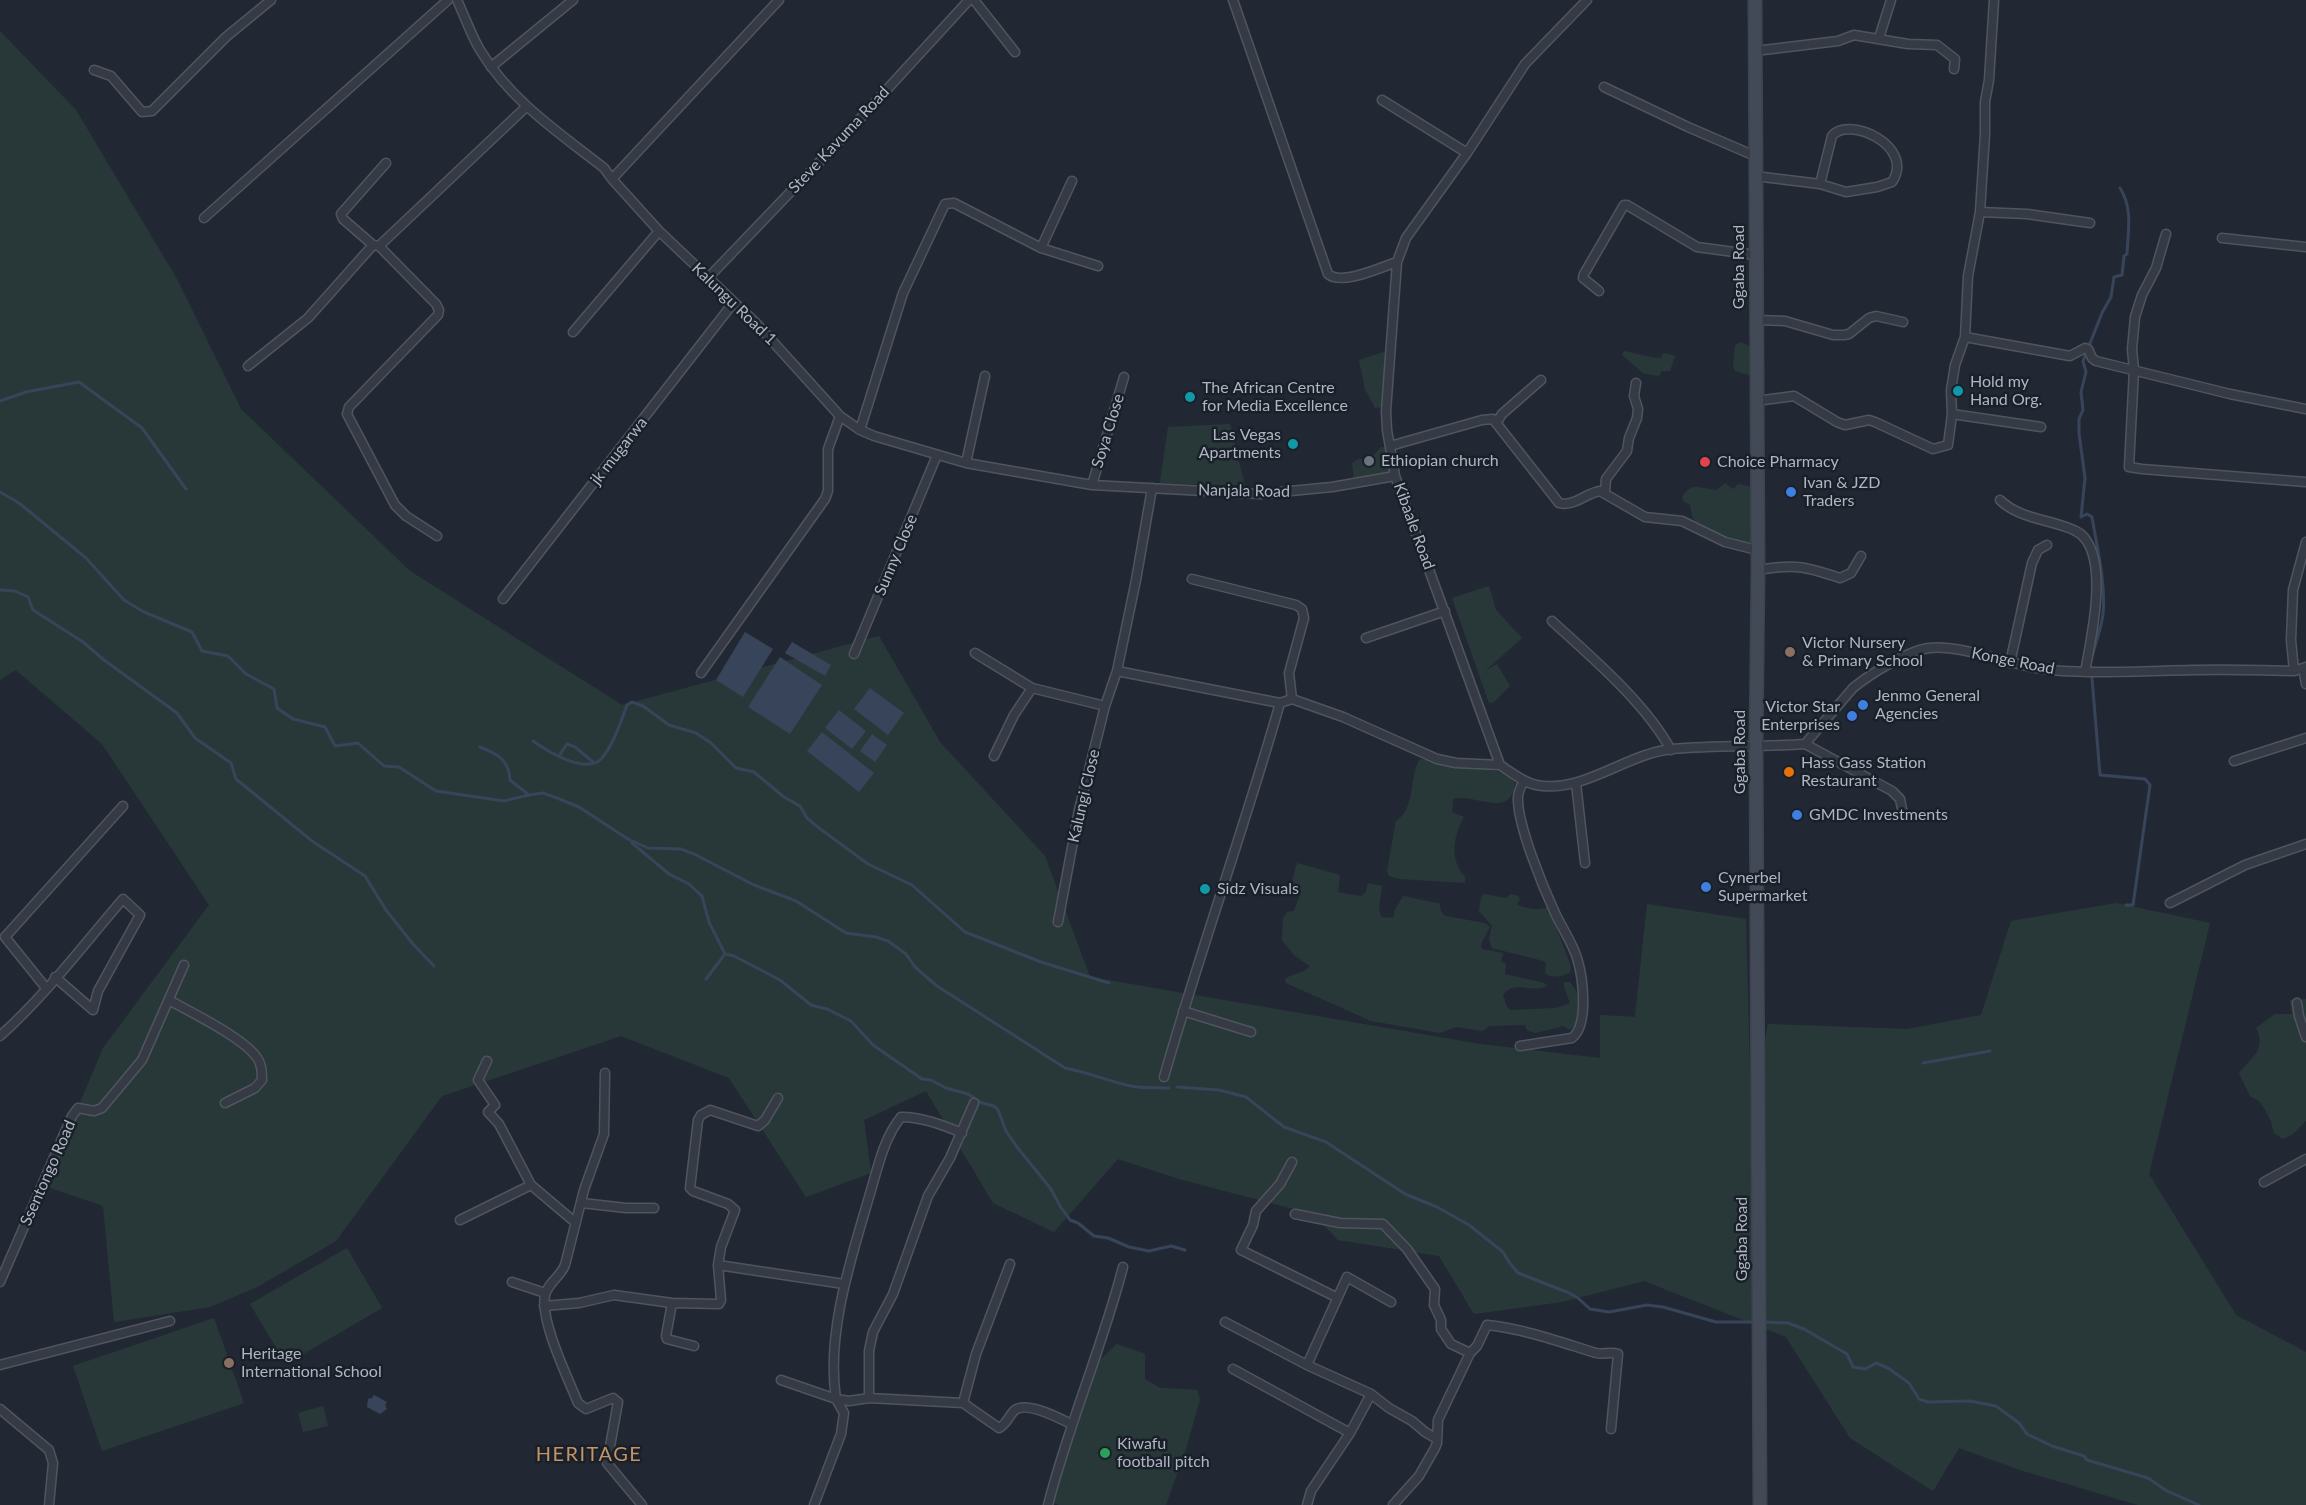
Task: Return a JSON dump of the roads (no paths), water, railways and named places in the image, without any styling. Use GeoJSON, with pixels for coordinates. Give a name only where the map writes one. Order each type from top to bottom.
{"type":"FeatureCollection","features":[{"type":"Feature","properties":{"kind":"main road","name":"Ggaba Road"},"geometry":{"type":"LineString","coordinates":[[1755,0],[1760,1505]]}},
{"type":"Feature","properties":{"kind":"street"},"geometry":{"type":"LineString","coordinates":[[94,70],[111,76],[142,112],[152,111],[226,37],[271,0]]}},
{"type":"Feature","properties":{"kind":"street"},"geometry":{"type":"LineString","coordinates":[[204,218],[447,0]]}},
{"type":"Feature","properties":{"kind":"street","name":"Kalungu Road 1"},"geometry":{"type":"LineString","coordinates":[[457,0],[479,48],[491,67],[526,107],[604,168],[658,231],[755,322],[840,416],[860,430],[966,463],[1092,485]]}},
{"type":"Feature","properties":{"kind":"street"},"geometry":{"type":"LineString","coordinates":[[491,67],[573,0]]}},
{"type":"Feature","properties":{"kind":"street"},"geometry":{"type":"LineString","coordinates":[[612,179],[779,0]]}},
{"type":"Feature","properties":{"kind":"street","name":"Steve Kavuma Road"},"geometry":{"type":"LineString","coordinates":[[708,278],[846,134],[969,0]]}},
{"type":"Feature","properties":{"kind":"street"},"geometry":{"type":"LineString","coordinates":[[974,0],[1015,52]]}},
{"type":"Feature","properties":{"kind":"street"},"geometry":{"type":"LineString","coordinates":[[1233,0],[1328,274],[1336,279],[1347,278],[1397,262]]}},
{"type":"Feature","properties":{"kind":"street","name":"Kibaale Road"},"geometry":{"type":"LineString","coordinates":[[1500,765],[1395,476],[1386,411],[1397,262],[1406,238],[1467,153],[1525,64],[1587,0]]}},
{"type":"Feature","properties":{"kind":"street"},"geometry":{"type":"LineString","coordinates":[[1879,38],[1891,0]]}},
{"type":"Feature","properties":{"kind":"street"},"geometry":{"type":"LineString","coordinates":[[1756,401],[1794,396],[1845,425],[1869,420],[1933,449],[1948,445],[1952,414],[1950,390],[1955,364],[1965,337],[1968,276],[1980,212],[1985,102],[1994,0]]}},
{"type":"Feature","properties":{"kind":"street"},"geometry":{"type":"LineString","coordinates":[[1755,51],[1838,41],[1854,35],[1908,44],[1937,45],[1955,59],[1954,69]]}},
{"type":"Feature","properties":{"kind":"street"},"geometry":{"type":"LineString","coordinates":[[1604,87],[1755,156]]}},
{"type":"Feature","properties":{"kind":"street"},"geometry":{"type":"LineString","coordinates":[[1382,100],[1467,153]]}},
{"type":"Feature","properties":{"kind":"street"},"geometry":{"type":"LineString","coordinates":[[248,366],[308,318],[376,245],[526,107]]}},
{"type":"Feature","properties":{"kind":"street"},"geometry":{"type":"LineString","coordinates":[[1755,176],[1820,184],[1846,192],[1892,182],[1898,169],[1895,154],[1882,140],[1872,135],[1846,129],[1837,131],[1832,136],[1820,184]]}},
{"type":"Feature","properties":{"kind":"street"},"geometry":{"type":"LineString","coordinates":[[386,163],[341,214],[343,219],[376,245],[436,304],[439,310],[438,315],[349,407],[347,414],[395,505],[406,516],[437,536]]}},
{"type":"Feature","properties":{"kind":"street"},"geometry":{"type":"LineString","coordinates":[[1041,248],[1072,181]]}},
{"type":"Feature","properties":{"kind":"street"},"geometry":{"type":"LineString","coordinates":[[860,430],[897,308],[945,204],[954,203],[1041,248],[1098,266]]}},
{"type":"Feature","properties":{"kind":"street"},"geometry":{"type":"LineString","coordinates":[[1599,291],[1586,282],[1583,278],[1584,274],[1624,205],[1697,247],[1756,255]]}},
{"type":"Feature","properties":{"kind":"street"},"geometry":{"type":"LineString","coordinates":[[1980,212],[2027,214],[2090,223]]}},
{"type":"Feature","properties":{"kind":"street"},"geometry":{"type":"LineString","coordinates":[[573,332],[658,231]]}},
{"type":"Feature","properties":{"kind":"street"},"geometry":{"type":"LineString","coordinates":[[2166,234],[2156,268],[2136,309],[2132,349],[2134,370],[2129,467],[2306,482]]}},
{"type":"Feature","properties":{"kind":"street"},"geometry":{"type":"LineString","coordinates":[[2222,238],[2306,247]]}},
{"type":"Feature","properties":{"kind":"street","name":"jk mugarwa"},"geometry":{"type":"LineString","coordinates":[[502,599],[734,302]]}},
{"type":"Feature","properties":{"kind":"street"},"geometry":{"type":"LineString","coordinates":[[1756,320],[1785,321],[1844,335],[1849,334],[1869,318],[1876,316],[1903,322]]}},
{"type":"Feature","properties":{"kind":"street"},"geometry":{"type":"LineString","coordinates":[[1965,337],[2070,356],[2085,348],[2094,360],[2306,409]]}},
{"type":"Feature","properties":{"kind":"street"},"geometry":{"type":"LineString","coordinates":[[966,463],[985,376]]}},
{"type":"Feature","properties":{"kind":"street","name":"Soya Close"},"geometry":{"type":"LineString","coordinates":[[1092,485],[1124,377]]}},
{"type":"Feature","properties":{"kind":"street"},"geometry":{"type":"LineString","coordinates":[[1497,422],[1502,414],[1541,380]]}},
{"type":"Feature","properties":{"kind":"street"},"geometry":{"type":"LineString","coordinates":[[1605,492],[1606,479],[1627,451],[1629,438],[1637,418],[1638,409],[1634,396],[1636,383]]}},
{"type":"Feature","properties":{"kind":"street"},"geometry":{"type":"LineString","coordinates":[[1952,414],[2041,427]]}},
{"type":"Feature","properties":{"kind":"street"},"geometry":{"type":"LineString","coordinates":[[701,673],[825,499],[828,491],[828,449],[840,416]]}},
{"type":"Feature","properties":{"kind":"street"},"geometry":{"type":"LineString","coordinates":[[1390,446],[1490,418],[1497,422],[1559,503],[1571,504],[1594,492],[1605,492],[1631,511],[1645,517],[1682,521],[1725,542],[1757,550]]}},
{"type":"Feature","properties":{"kind":"street","name":"Sunny Close"},"geometry":{"type":"LineString","coordinates":[[854,654],[937,455]]}},
{"type":"Feature","properties":{"kind":"street","name":"Nanjala Road"},"geometry":{"type":"LineString","coordinates":[[1092,485],[1260,494],[1291,493],[1367,483],[1395,476]]}},
{"type":"Feature","properties":{"kind":"street","name":"Kalungi Close"},"geometry":{"type":"LineString","coordinates":[[1058,922],[1079,810],[1105,706],[1117,671],[1152,488]]}},
{"type":"Feature","properties":{"kind":"street"},"geometry":{"type":"LineString","coordinates":[[2000,500],[2017,512],[2073,530],[2085,538],[2089,544],[2095,562],[2096,603],[2085,672]]}},
{"type":"Feature","properties":{"kind":"street"},"geometry":{"type":"LineString","coordinates":[[2294,670],[2291,639],[2293,590],[2306,542]]}},
{"type":"Feature","properties":{"kind":"street"},"geometry":{"type":"LineString","coordinates":[[2010,663],[2032,563],[2038,550],[2048,545]]}},
{"type":"Feature","properties":{"kind":"street"},"geometry":{"type":"LineString","coordinates":[[1758,570],[1797,566],[1820,570],[1840,578],[1851,573],[1861,556]]}},
{"type":"Feature","properties":{"kind":"street"},"geometry":{"type":"LineString","coordinates":[[1192,579],[1296,605],[1302,609],[1305,618],[1289,672],[1292,699]]}},
{"type":"Feature","properties":{"kind":"street"},"geometry":{"type":"LineString","coordinates":[[1366,638],[1445,610]]}},
{"type":"Feature","properties":{"kind":"street"},"geometry":{"type":"LineString","coordinates":[[1552,621],[1601,666],[1637,704],[1671,750]]}},
{"type":"Feature","properties":{"kind":"street","name":"Konge Road"},"geometry":{"type":"LineString","coordinates":[[1805,744],[1852,688],[1870,675],[1924,649],[1941,648],[2049,670],[2085,672],[2305,668]]}},
{"type":"Feature","properties":{"kind":"street"},"geometry":{"type":"LineString","coordinates":[[975,653],[1032,688],[1105,706]]}},
{"type":"Feature","properties":{"kind":"street"},"geometry":{"type":"LineString","coordinates":[[2305,668],[2306,684]]}},
{"type":"Feature","properties":{"kind":"street"},"geometry":{"type":"LineString","coordinates":[[1117,671],[1280,703],[1292,699],[1343,717],[1437,759],[1456,763],[1500,765],[1524,781],[1545,785],[1576,783],[1640,756],[1671,750],[1805,744],[1892,790],[1900,800],[1903,814]]}},
{"type":"Feature","properties":{"kind":"street"},"geometry":{"type":"LineString","coordinates":[[994,756],[1014,715],[1032,688]]}},
{"type":"Feature","properties":{"kind":"street"},"geometry":{"type":"LineString","coordinates":[[1164,1077],[1183,1011],[1254,795],[1280,703]]}},
{"type":"Feature","properties":{"kind":"street"},"geometry":{"type":"LineString","coordinates":[[2234,761],[2306,738]]}},
{"type":"Feature","properties":{"kind":"street"},"geometry":{"type":"LineString","coordinates":[[1520,1046],[1572,1038],[1581,1026],[1584,1009],[1578,960],[1554,913],[1521,816],[1518,796],[1524,781]]}},
{"type":"Feature","properties":{"kind":"street"},"geometry":{"type":"LineString","coordinates":[[1576,783],[1586,863]]}},
{"type":"Feature","properties":{"kind":"street"},"geometry":{"type":"LineString","coordinates":[[46,988],[5,937],[123,806]]}},
{"type":"Feature","properties":{"kind":"street"},"geometry":{"type":"LineString","coordinates":[[2170,903],[2245,865],[2306,844]]}},
{"type":"Feature","properties":{"kind":"street"},"geometry":{"type":"LineString","coordinates":[[0,1036],[46,988],[55,976],[123,898],[140,915],[98,991],[93,1010],[55,976]]}},
{"type":"Feature","properties":{"kind":"street","name":"Ssentongo Road"},"geometry":{"type":"LineString","coordinates":[[0,1282],[72,1116],[78,1108],[98,1111],[142,1060],[184,965]]}},
{"type":"Feature","properties":{"kind":"street"},"geometry":{"type":"LineString","coordinates":[[169,1000],[228,1032],[259,1059],[262,1080],[255,1088],[225,1102]]}},
{"type":"Feature","properties":{"kind":"street"},"geometry":{"type":"LineString","coordinates":[[2297,1004],[2306,1037]]}},
{"type":"Feature","properties":{"kind":"street"},"geometry":{"type":"LineString","coordinates":[[1183,1011],[1251,1032]]}},
{"type":"Feature","properties":{"kind":"street"},"geometry":{"type":"LineString","coordinates":[[487,1061],[478,1080],[495,1105],[488,1112],[499,1124],[531,1185],[576,1223]]}},
{"type":"Feature","properties":{"kind":"street"},"geometry":{"type":"LineString","coordinates":[[604,1073],[604,1134],[594,1158],[562,1274],[545,1293],[544,1306],[552,1337],[578,1403],[586,1408],[613,1398],[618,1402],[606,1458],[607,1463],[642,1505]]}},
{"type":"Feature","properties":{"kind":"street"},"geometry":{"type":"LineString","coordinates":[[544,1306],[579,1303],[614,1295],[672,1304],[720,1304],[718,1265],[721,1247],[735,1210],[728,1204],[690,1188],[698,1120],[701,1115],[710,1110],[758,1126],[765,1120],[778,1098]]}},
{"type":"Feature","properties":{"kind":"street"},"geometry":{"type":"LineString","coordinates":[[869,1398],[869,1352],[873,1332],[893,1294],[928,1196],[962,1132],[974,1103]]}},
{"type":"Feature","properties":{"kind":"street"},"geometry":{"type":"LineString","coordinates":[[814,1505],[845,1419],[836,1399],[834,1380],[844,1284],[893,1127],[901,1117],[910,1117],[936,1122],[962,1132]]}},
{"type":"Feature","properties":{"kind":"street"},"geometry":{"type":"LineString","coordinates":[[2264,1182],[2306,1159]]}},
{"type":"Feature","properties":{"kind":"street"},"geometry":{"type":"LineString","coordinates":[[1292,1162],[1280,1184],[1256,1211],[1253,1225],[1241,1250],[1336,1297]]}},
{"type":"Feature","properties":{"kind":"street"},"geometry":{"type":"LineString","coordinates":[[460,1220],[531,1185]]}},
{"type":"Feature","properties":{"kind":"street"},"geometry":{"type":"LineString","coordinates":[[582,1203],[626,1208],[654,1208]]}},
{"type":"Feature","properties":{"kind":"street"},"geometry":{"type":"LineString","coordinates":[[1295,1214],[1340,1223],[1383,1224],[1407,1249],[1436,1289],[1434,1305],[1442,1320],[1440,1329],[1444,1335],[1451,1344],[1470,1353]]}},
{"type":"Feature","properties":{"kind":"street"},"geometry":{"type":"LineString","coordinates":[[963,1403],[976,1354],[1010,1264]]}},
{"type":"Feature","properties":{"kind":"street"},"geometry":{"type":"LineString","coordinates":[[718,1265],[844,1284]]}},
{"type":"Feature","properties":{"kind":"street"},"geometry":{"type":"LineString","coordinates":[[1048,1505],[1071,1424],[1101,1342],[1123,1267]]}},
{"type":"Feature","properties":{"kind":"street"},"geometry":{"type":"LineString","coordinates":[[1307,1365],[1347,1277],[1391,1302]]}},
{"type":"Feature","properties":{"kind":"street"},"geometry":{"type":"LineString","coordinates":[[512,1282],[545,1293]]}},
{"type":"Feature","properties":{"kind":"street"},"geometry":{"type":"LineString","coordinates":[[672,1304],[667,1339],[694,1346]]}},
{"type":"Feature","properties":{"kind":"street"},"geometry":{"type":"LineString","coordinates":[[0,1365],[170,1321]]}},
{"type":"Feature","properties":{"kind":"street"},"geometry":{"type":"LineString","coordinates":[[1225,1322],[1307,1365],[1371,1394],[1437,1439]]}},
{"type":"Feature","properties":{"kind":"street"},"geometry":{"type":"LineString","coordinates":[[1393,1505],[1419,1476],[1435,1448],[1438,1420],[1470,1353],[1477,1346],[1487,1325],[1538,1335],[1599,1354],[1611,1352],[1618,1354],[1611,1429]]}},
{"type":"Feature","properties":{"kind":"street"},"geometry":{"type":"LineString","coordinates":[[1233,1369],[1350,1433]]}},
{"type":"Feature","properties":{"kind":"street"},"geometry":{"type":"LineString","coordinates":[[781,1380],[836,1399],[849,1401],[869,1398],[963,1403],[997,1428],[1004,1425],[1014,1410],[1024,1407],[1054,1415],[1071,1424]]}},
{"type":"Feature","properties":{"kind":"street"},"geometry":{"type":"LineString","coordinates":[[1307,1505],[1311,1491],[1350,1433],[1371,1394]]}},
{"type":"Feature","properties":{"kind":"street"},"geometry":{"type":"LineString","coordinates":[[0,1409],[49,1450],[53,1463],[49,1505]]}},
{"type":"Feature","properties":{"kind":"water"},"geometry":{"type":"Polygon","coordinates":[[[745,632],[773,649],[743,697],[716,680],[745,632]]]}},
{"type":"Feature","properties":{"kind":"water"},"geometry":{"type":"Polygon","coordinates":[[[792,642],[831,665],[825,676],[785,653],[792,642]]]}},
{"type":"Feature","properties":{"kind":"water"},"geometry":{"type":"Polygon","coordinates":[[[780,657],[822,685],[790,734],[748,707],[780,657]]]}},
{"type":"Feature","properties":{"kind":"water"},"geometry":{"type":"Polygon","coordinates":[[[870,688],[904,713],[888,735],[854,709],[870,688]]]}},
{"type":"Feature","properties":{"kind":"water"},"geometry":{"type":"Polygon","coordinates":[[[839,710],[866,731],[852,749],[825,728],[839,710]]]}},
{"type":"Feature","properties":{"kind":"water"},"geometry":{"type":"Polygon","coordinates":[[[822,732],[874,773],[859,792],[807,751],[822,732]]]}},
{"type":"Feature","properties":{"kind":"water"},"geometry":{"type":"Polygon","coordinates":[[[872,734],[887,745],[875,762],[860,751],[872,734]]]}},
{"type":"Feature","properties":{"kind":"water"},"geometry":{"type":"Polygon","coordinates":[[[374,1395],[387,1402],[385,1405],[387,1409],[380,1414],[367,1407],[368,1399],[374,1395]]]}},
{"type":"Feature","properties":{"kind":"waterway"},"geometry":{"type":"LineString","coordinates":[[2091,660],[2102,620],[2104,602],[2092,517],[2087,514],[2081,517],[2085,478],[2079,419],[2083,410],[2081,392],[2086,372],[2083,361],[2102,313],[2111,297],[2114,277],[2122,275],[2124,256],[2127,254],[2128,212],[2120,188]]}},
{"type":"Feature","properties":{"kind":"waterway"},"geometry":{"type":"LineString","coordinates":[[0,401],[26,392],[79,382],[142,428],[186,489]]}},
{"type":"Feature","properties":{"kind":"waterway"},"geometry":{"type":"LineString","coordinates":[[0,492],[19,503],[86,558],[124,600],[144,612],[192,632],[202,651],[228,656],[246,674],[274,689],[277,708],[293,719],[325,727],[335,746],[358,743],[384,766],[399,767],[436,791],[504,801],[529,795]]}},
{"type":"Feature","properties":{"kind":"waterway"},"geometry":{"type":"LineString","coordinates":[[0,590],[15,591],[28,597],[33,610],[83,642],[177,713],[195,738],[231,763],[236,779],[312,841],[365,876],[386,910],[434,966]]}},
{"type":"Feature","properties":{"kind":"waterway"},"geometry":{"type":"LineString","coordinates":[[2092,678],[2100,775],[2145,779],[2150,785],[2133,905],[2126,905]]}},
{"type":"Feature","properties":{"kind":"waterway"},"geometry":{"type":"LineString","coordinates":[[533,741],[573,762],[582,764],[597,762],[611,745],[627,705],[632,702],[643,706],[669,725],[696,733],[711,743],[736,768],[754,772],[784,797],[800,806],[807,818],[819,828],[868,864],[912,885],[965,932],[1041,962],[1109,983]]}},
{"type":"Feature","properties":{"kind":"waterway"},"geometry":{"type":"LineString","coordinates":[[559,756],[567,744],[575,747],[593,762]]}},
{"type":"Feature","properties":{"kind":"waterway"},"geometry":{"type":"LineString","coordinates":[[480,747],[501,758],[505,762],[510,780],[529,795],[543,793],[579,807],[628,839],[648,848],[681,849],[694,854],[754,885],[796,901],[846,933],[888,941],[906,954],[915,967],[937,986],[1065,1068],[1131,1086],[1169,1088]]}},
{"type":"Feature","properties":{"kind":"waterway"},"geometry":{"type":"LineString","coordinates":[[632,843],[669,874],[689,884],[702,896],[709,922],[725,954]]}},
{"type":"Feature","properties":{"kind":"waterway"},"geometry":{"type":"LineString","coordinates":[[725,954],[734,956],[780,980],[811,1005],[827,1009],[851,1021],[873,1045],[922,1079],[931,1080],[946,1088],[968,1094],[982,1103],[994,1106],[998,1110],[1006,1131],[1051,1189],[1070,1220],[1078,1223],[1094,1236],[1149,1251],[1171,1246],[1185,1250]]}},
{"type":"Feature","properties":{"kind":"waterway"},"geometry":{"type":"LineString","coordinates":[[706,979],[725,954]]}},
{"type":"Feature","properties":{"kind":"waterway"},"geometry":{"type":"LineString","coordinates":[[1923,1063],[1990,1051]]}},
{"type":"Feature","properties":{"kind":"waterway"},"geometry":{"type":"LineString","coordinates":[[1177,1087],[1219,1090],[1246,1097],[1284,1127],[1326,1142],[1405,1194],[1437,1207],[1469,1225],[1503,1252],[1518,1273],[1567,1292],[1590,1309],[1609,1312],[1647,1305],[1663,1307],[1716,1322],[1756,1322]]}},
{"type":"Feature","properties":{"kind":"waterway"},"geometry":{"type":"LineString","coordinates":[[1763,1322],[1788,1323],[1804,1329],[1847,1354],[1853,1367],[1865,1369],[1876,1363],[1888,1368],[1909,1383],[1919,1399],[1928,1402],[1970,1401],[1996,1406],[2019,1423],[2027,1434],[2052,1446],[2084,1456],[2087,1460],[2148,1478],[2167,1491],[2199,1505]]}},
{"type":"Feature","properties":{"kind":"place","name":"Hold my Hand Org."},"geometry":{"type":"Point","coordinates":[1958,391]}},
{"type":"Feature","properties":{"kind":"place","name":"The African Centre for Media Excellence"},"geometry":{"type":"Point","coordinates":[1190,397]}},
{"type":"Feature","properties":{"kind":"place","name":"Las Vegas Apartments"},"geometry":{"type":"Point","coordinates":[1293,444]}},
{"type":"Feature","properties":{"kind":"place","name":"Ethiopian church"},"geometry":{"type":"Point","coordinates":[1369,461]}},
{"type":"Feature","properties":{"kind":"place","name":"Choice Pharmacy"},"geometry":{"type":"Point","coordinates":[1705,462]}},
{"type":"Feature","properties":{"kind":"place","name":"Ivan & JZD Traders"},"geometry":{"type":"Point","coordinates":[1791,492]}},
{"type":"Feature","properties":{"kind":"place","name":"Victor Nursery & Primary School"},"geometry":{"type":"Point","coordinates":[1790,652]}},
{"type":"Feature","properties":{"kind":"place","name":"Jenmo General Agencies"},"geometry":{"type":"Point","coordinates":[1863,705]}},
{"type":"Feature","properties":{"kind":"place","name":"Victor Star Enterprises"},"geometry":{"type":"Point","coordinates":[1852,716]}},
{"type":"Feature","properties":{"kind":"place","name":"Hass Gass Station Restaurant"},"geometry":{"type":"Point","coordinates":[1789,772]}},
{"type":"Feature","properties":{"kind":"place","name":"GMDC Investments"},"geometry":{"type":"Point","coordinates":[1797,815]}},
{"type":"Feature","properties":{"kind":"place","name":"Cynerbel Supermarket"},"geometry":{"type":"Point","coordinates":[1706,887]}},
{"type":"Feature","properties":{"kind":"place","name":"Sidz Visuals"},"geometry":{"type":"Point","coordinates":[1205,889]}},
{"type":"Feature","properties":{"kind":"place","name":"Heritage International School"},"geometry":{"type":"Point","coordinates":[229,1363]}},
{"type":"Feature","properties":{"kind":"place","name":"Kiwafu football pitch"},"geometry":{"type":"Point","coordinates":[1105,1453]}},
{"type":"Feature","properties":{"kind":"district","name":"HERITAGE"},"geometry":{"type":"Point","coordinates":[589,1455]}}]}
